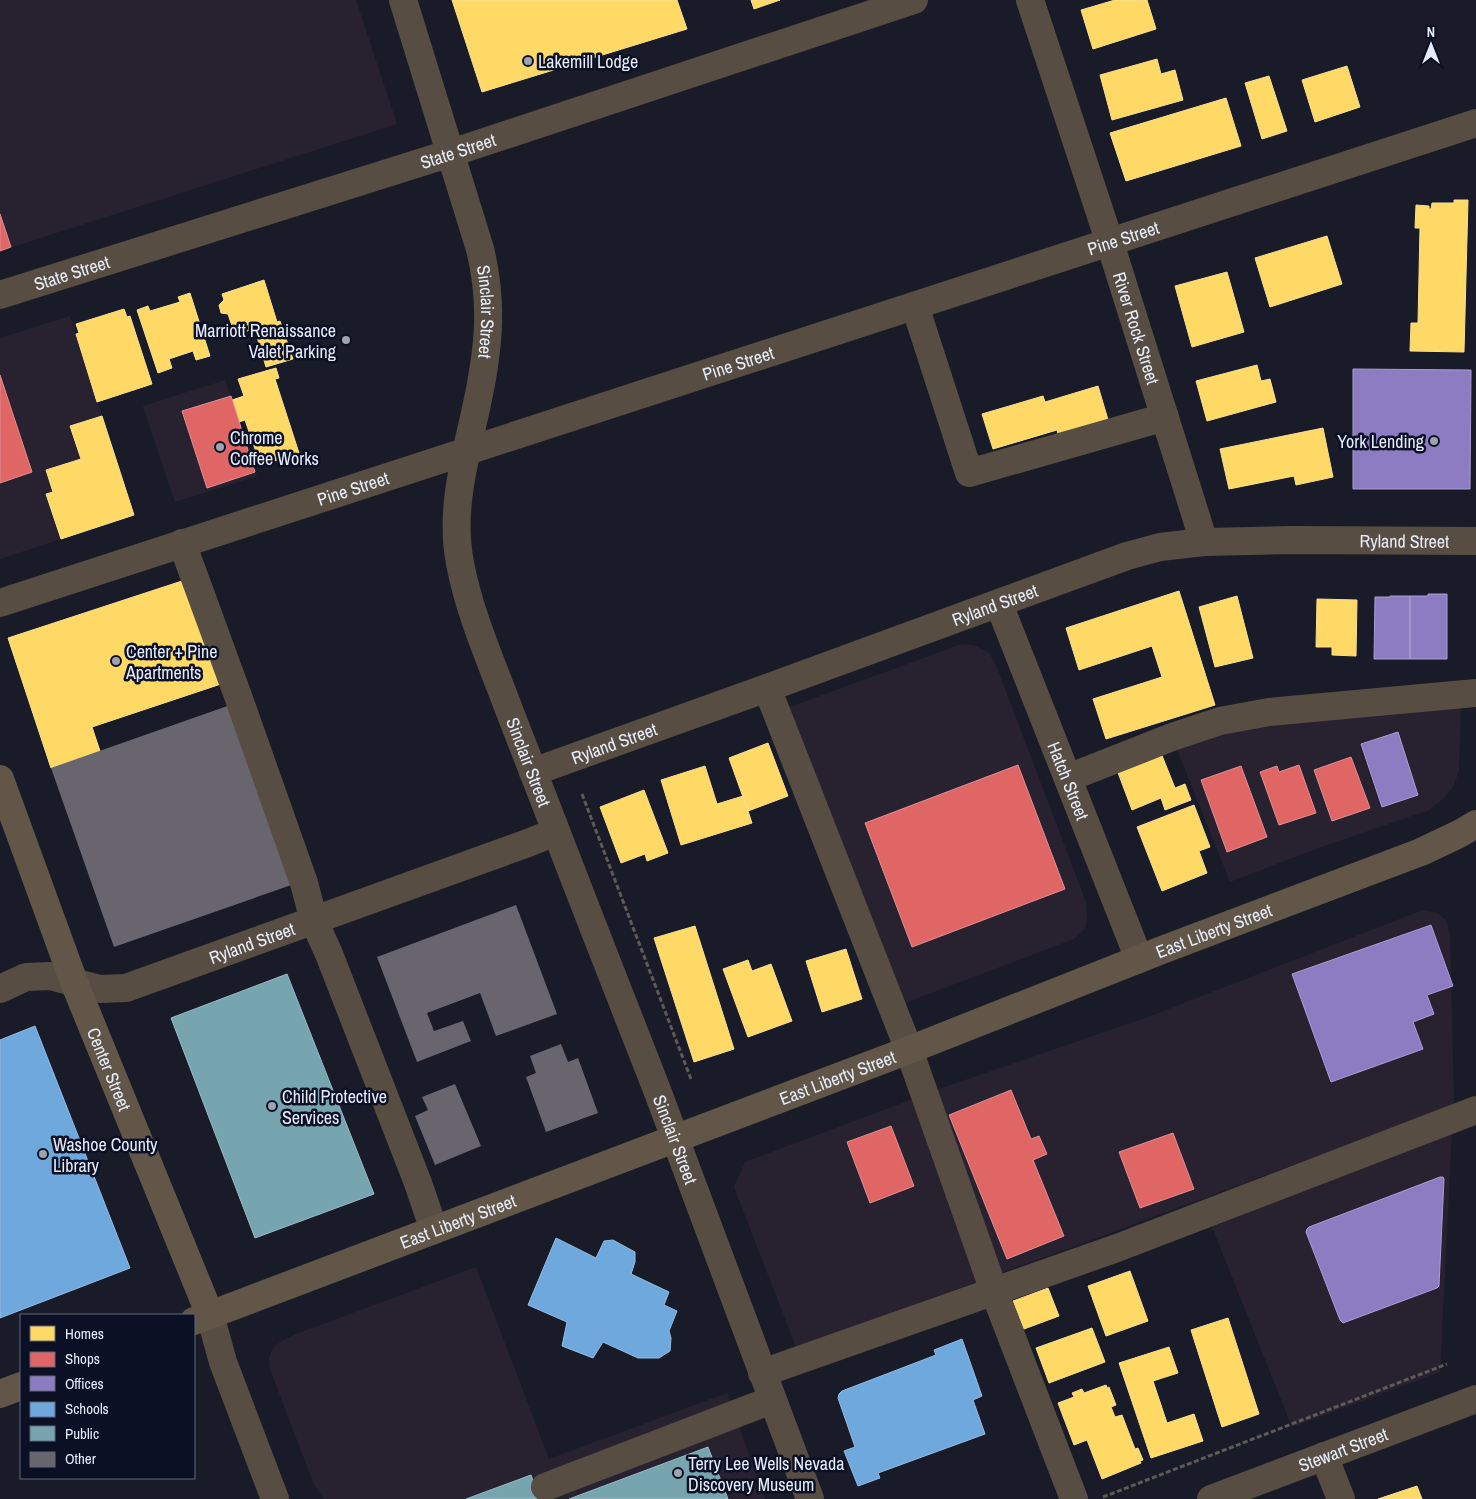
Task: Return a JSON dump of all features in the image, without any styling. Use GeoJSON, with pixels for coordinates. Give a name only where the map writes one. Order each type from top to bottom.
{"type":"FeatureCollection","features":[{"type":"Feature","properties":{"kind":"main road","name":"Center Street"},"geometry":{"type":"LineString","coordinates":[[0,779],[74,982],[202,1318]]}},
{"type":"Feature","properties":{"kind":"main road","name":"East Liberty Street"},"geometry":{"type":"LineString","coordinates":[[202,1318],[909,1050],[1139,959],[1421,852],[1460,834],[1476,824]]}},
{"type":"Feature","properties":{"kind":"main road"},"geometry":{"type":"LineString","coordinates":[[0,1394],[20,1386]]}},
{"type":"Feature","properties":{"kind":"street","name":"Sinclair Street"},"geometry":{"type":"LineString","coordinates":[[403,0],[485,268],[489,323],[487,346],[457,506],[459,559],[470,607],[555,832],[675,1138],[810,1499]]}},
{"type":"Feature","properties":{"kind":"street","name":"State Street"},"geometry":{"type":"LineString","coordinates":[[0,295],[451,153],[914,0]]}},
{"type":"Feature","properties":{"kind":"street","name":"River Rock Street"},"geometry":{"type":"LineString","coordinates":[[1030,0],[1110,242],[1204,542]]}},
{"type":"Feature","properties":{"kind":"street","name":"Pine Street"},"geometry":{"type":"LineString","coordinates":[[0,602],[1476,123]]}},
{"type":"Feature","properties":{"kind":"street"},"geometry":{"type":"LineString","coordinates":[[915,306],[969,473],[1165,417]]}},
{"type":"Feature","properties":{"kind":"street","name":"Ryland Street"},"geometry":{"type":"LineString","coordinates":[[533,772],[1127,556],[1160,548],[1204,542],[1292,540],[1476,541]]}},
{"type":"Feature","properties":{"kind":"street"},"geometry":{"type":"LineString","coordinates":[[182,544],[294,855],[314,921],[329,954],[418,1183],[434,1230]]}},
{"type":"Feature","properties":{"kind":"street","name":"Hatch Street"},"geometry":{"type":"LineString","coordinates":[[999,604],[1139,959]]}},
{"type":"Feature","properties":{"kind":"street"},"geometry":{"type":"LineString","coordinates":[[767,688],[909,1050],[994,1291],[1074,1499]]}},
{"type":"Feature","properties":{"kind":"street"},"geometry":{"type":"LineString","coordinates":[[1068,778],[1172,737],[1220,721],[1269,712],[1476,693]]}},
{"type":"Feature","properties":{"kind":"street","name":"Ryland Street"},"geometry":{"type":"LineString","coordinates":[[0,989],[26,977],[50,976],[100,989],[126,988],[555,832]]}},
{"type":"Feature","properties":{"kind":"street"},"geometry":{"type":"LineString","coordinates":[[762,1372],[1117,1248],[1476,1110]]}},
{"type":"Feature","properties":{"kind":"street","name":"Center Street"},"geometry":{"type":"LineString","coordinates":[[202,1318],[223,1362],[275,1499]]}},
{"type":"Feature","properties":{"kind":"street","name":"Stewart Street"},"geometry":{"type":"LineString","coordinates":[[1211,1499],[1476,1399]]}},
{"type":"Feature","properties":{"kind":"street"},"geometry":{"type":"LineString","coordinates":[[545,1487],[772,1400]]}},
{"type":"Feature","properties":{"kind":"street"},"geometry":{"type":"LineString","coordinates":[[1324,1456],[1341,1499]]}},
{"type":"Feature","properties":{"kind":"path"},"geometry":{"type":"LineString","coordinates":[[582,794],[692,1079]]}},
{"type":"Feature","properties":{"kind":"path"},"geometry":{"type":"LineString","coordinates":[[1097,1499],[1447,1364]]}},
{"type":"Feature","properties":{"kind":"shaded area"},"geometry":{"type":"Polygon","coordinates":[[[0,0],[356,0],[397,124],[0,251],[0,0]]]}},
{"type":"Feature","properties":{"kind":"shaded area"},"geometry":{"type":"Polygon","coordinates":[[[70,316],[134,515],[0,559],[0,338],[70,316]]]}},
{"type":"Feature","properties":{"kind":"shaded area"},"geometry":{"type":"Polygon","coordinates":[[[225,380],[257,476],[175,502],[143,406],[225,380]]]}},
{"type":"Feature","properties":{"kind":"shaded area"},"geometry":{"type":"Polygon","coordinates":[[[962,644],[976,646],[989,653],[996,665],[1086,902],[1087,916],[1085,929],[1074,939],[894,1007],[776,712],[962,644]]]}},
{"type":"Feature","properties":{"kind":"shaded area"},"geometry":{"type":"Polygon","coordinates":[[[1461,694],[1459,771],[1453,787],[1443,799],[1429,810],[1313,850],[1230,882],[1172,737],[1461,694]]]}},
{"type":"Feature","properties":{"kind":"shaded area"},"geometry":{"type":"Polygon","coordinates":[[[1423,910],[1437,913],[1446,920],[1450,934],[1454,1105],[1070,1248],[796,1347],[734,1187],[745,1162],[942,1088],[1148,1017],[1423,910]]]}},
{"type":"Feature","properties":{"kind":"shaded area"},"geometry":{"type":"Polygon","coordinates":[[[1452,1130],[1440,1372],[1292,1427],[1212,1227],[1452,1130]]]}},
{"type":"Feature","properties":{"kind":"shaded area"},"geometry":{"type":"Polygon","coordinates":[[[476,1267],[549,1459],[727,1393],[765,1499],[324,1499],[314,1485],[270,1369],[269,1359],[271,1352],[275,1346],[296,1334],[476,1267]]]}},
{"type":"Feature","properties":{"kind":"building: Homes","name":"Lakemill Lodge"},"geometry":{"type":"Polygon","coordinates":[[[452,0],[677,0],[687,29],[482,92],[452,0]]]}},
{"type":"Feature","properties":{"kind":"building: Homes"},"geometry":{"type":"Polygon","coordinates":[[[751,0],[780,0],[754,9],[751,0]]]}},
{"type":"Feature","properties":{"kind":"building: Homes"},"geometry":{"type":"Polygon","coordinates":[[[1115,0],[1147,0],[1156,29],[1093,49],[1081,10],[1115,0]]]}},
{"type":"Feature","properties":{"kind":"building: Homes"},"geometry":{"type":"Polygon","coordinates":[[[1157,59],[1161,74],[1175,70],[1183,100],[1112,120],[1100,75],[1157,59]]]}},
{"type":"Feature","properties":{"kind":"building: Homes"},"geometry":{"type":"Polygon","coordinates":[[[1347,66],[1360,107],[1315,122],[1302,80],[1347,66]]]}},
{"type":"Feature","properties":{"kind":"building: Homes"},"geometry":{"type":"Polygon","coordinates":[[[1269,76],[1287,131],[1262,139],[1245,83],[1269,76]]]}},
{"type":"Feature","properties":{"kind":"building: Homes"},"geometry":{"type":"Polygon","coordinates":[[[1226,98],[1241,146],[1126,181],[1110,133],[1226,98]]]}},
{"type":"Feature","properties":{"kind":"building: Homes"},"geometry":{"type":"Polygon","coordinates":[[[1454,200],[1468,200],[1464,352],[1410,351],[1411,323],[1418,323],[1420,228],[1415,228],[1416,205],[1429,206],[1429,209],[1431,209],[1432,203],[1454,203],[1454,200]]]}},
{"type":"Feature","properties":{"kind":"building: Homes"},"geometry":{"type":"Polygon","coordinates":[[[1327,236],[1342,284],[1270,307],[1255,258],[1327,236]]]}},
{"type":"Feature","properties":{"kind":"building: Homes"},"geometry":{"type":"Polygon","coordinates":[[[1227,272],[1244,332],[1192,347],[1175,286],[1227,272]]]}},
{"type":"Feature","properties":{"kind":"building: Homes"},"geometry":{"type":"Polygon","coordinates":[[[264,280],[277,322],[280,321],[293,359],[266,367],[257,337],[262,336],[259,327],[235,335],[228,314],[221,313],[219,305],[224,300],[222,294],[264,280]]]}},
{"type":"Feature","properties":{"kind":"building: Homes"},"geometry":{"type":"Polygon","coordinates":[[[190,293],[210,356],[196,360],[193,351],[169,359],[172,368],[158,373],[137,310],[148,306],[150,311],[180,302],[178,297],[190,293]]]}},
{"type":"Feature","properties":{"kind":"building: Homes"},"geometry":{"type":"Polygon","coordinates":[[[124,309],[127,317],[130,316],[152,384],[97,402],[76,334],[79,333],[76,324],[124,309]]]}},
{"type":"Feature","properties":{"kind":"building: Homes"},"geometry":{"type":"Polygon","coordinates":[[[1257,365],[1261,381],[1270,379],[1276,402],[1207,421],[1196,381],[1257,365]]]}},
{"type":"Feature","properties":{"kind":"building: Homes"},"geometry":{"type":"Polygon","coordinates":[[[276,368],[279,378],[275,379],[299,453],[265,464],[262,454],[257,455],[245,420],[239,422],[232,400],[244,396],[238,379],[276,368]]]}},
{"type":"Feature","properties":{"kind":"building: Homes"},"geometry":{"type":"Polygon","coordinates":[[[1098,386],[1109,423],[1059,437],[1057,430],[993,449],[982,414],[1043,396],[1045,402],[1098,386]]]}},
{"type":"Feature","properties":{"kind":"building: Homes"},"geometry":{"type":"Polygon","coordinates":[[[102,416],[134,515],[61,539],[46,494],[53,492],[46,470],[81,459],[70,426],[102,416]]]}},
{"type":"Feature","properties":{"kind":"building: Homes"},"geometry":{"type":"Polygon","coordinates":[[[1323,428],[1333,477],[1296,485],[1294,476],[1229,489],[1220,449],[1323,428]]]}},
{"type":"Feature","properties":{"kind":"building: Homes","name":"Center + Pine Apartments"},"geometry":{"type":"Polygon","coordinates":[[[185,580],[224,683],[92,727],[100,751],[51,768],[8,638],[185,580]]]}},
{"type":"Feature","properties":{"kind":"building: Homes"},"geometry":{"type":"Polygon","coordinates":[[[1179,591],[1215,705],[1106,739],[1093,699],[1162,677],[1152,646],[1079,670],[1066,628],[1179,591]]]}},
{"type":"Feature","properties":{"kind":"building: Homes"},"geometry":{"type":"Polygon","coordinates":[[[1237,596],[1253,658],[1215,667],[1199,607],[1237,596]]]}},
{"type":"Feature","properties":{"kind":"building: Homes"},"geometry":{"type":"Polygon","coordinates":[[[1317,599],[1357,600],[1356,656],[1332,655],[1332,647],[1316,647],[1317,599]]]}},
{"type":"Feature","properties":{"kind":"building: Homes"},"geometry":{"type":"Polygon","coordinates":[[[768,743],[788,796],[748,811],[729,758],[768,743]]]}},
{"type":"Feature","properties":{"kind":"building: Homes"},"geometry":{"type":"Polygon","coordinates":[[[1161,753],[1175,788],[1185,784],[1191,800],[1165,810],[1161,798],[1132,810],[1117,770],[1161,753]]]}},
{"type":"Feature","properties":{"kind":"building: Homes"},"geometry":{"type":"Polygon","coordinates":[[[705,766],[717,804],[743,796],[752,823],[681,845],[661,780],[705,766]]]}},
{"type":"Feature","properties":{"kind":"building: Homes"},"geometry":{"type":"Polygon","coordinates":[[[644,790],[668,853],[647,861],[645,854],[621,863],[600,807],[644,790]]]}},
{"type":"Feature","properties":{"kind":"building: Homes"},"geometry":{"type":"Polygon","coordinates":[[[1194,805],[1210,847],[1199,851],[1207,873],[1162,891],[1137,827],[1194,805]]]}},
{"type":"Feature","properties":{"kind":"building: Homes"},"geometry":{"type":"Polygon","coordinates":[[[695,926],[734,1049],[694,1062],[654,938],[695,926]]]}},
{"type":"Feature","properties":{"kind":"building: Homes"},"geometry":{"type":"Polygon","coordinates":[[[846,949],[862,999],[822,1012],[806,961],[846,949]]]}},
{"type":"Feature","properties":{"kind":"building: Homes"},"geometry":{"type":"Polygon","coordinates":[[[748,960],[752,971],[771,964],[792,1021],[748,1037],[723,969],[748,960]]]}},
{"type":"Feature","properties":{"kind":"building: Homes"},"geometry":{"type":"Polygon","coordinates":[[[1130,1271],[1148,1321],[1106,1336],[1088,1286],[1130,1271]]]}},
{"type":"Feature","properties":{"kind":"building: Homes"},"geometry":{"type":"Polygon","coordinates":[[[1048,1288],[1059,1316],[1024,1329],[1013,1301],[1048,1288]]]}},
{"type":"Feature","properties":{"kind":"building: Homes"},"geometry":{"type":"Polygon","coordinates":[[[1228,1318],[1259,1414],[1222,1427],[1191,1330],[1228,1318]]]}},
{"type":"Feature","properties":{"kind":"building: Homes"},"geometry":{"type":"Polygon","coordinates":[[[1092,1328],[1105,1362],[1049,1383],[1036,1348],[1092,1328]]]}},
{"type":"Feature","properties":{"kind":"building: Homes"},"geometry":{"type":"Polygon","coordinates":[[[1169,1347],[1178,1373],[1153,1381],[1167,1423],[1194,1414],[1203,1441],[1151,1458],[1119,1363],[1169,1347]]]}},
{"type":"Feature","properties":{"kind":"building: Homes"},"geometry":{"type":"Polygon","coordinates":[[[1106,1385],[1107,1388],[1109,1387],[1116,1405],[1111,1407],[1115,1417],[1122,1415],[1135,1449],[1138,1448],[1143,1460],[1140,1461],[1141,1463],[1102,1479],[1087,1440],[1074,1445],[1058,1403],[1074,1397],[1072,1393],[1082,1389],[1084,1393],[1106,1385]]]}},
{"type":"Feature","properties":{"kind":"building: Homes"},"geometry":{"type":"Polygon","coordinates":[[[1417,1486],[1422,1499],[1378,1499],[1417,1486]]]}},
{"type":"Feature","properties":{"kind":"building: Shops"},"geometry":{"type":"Polygon","coordinates":[[[0,214],[11,247],[0,251],[0,214]]]}},
{"type":"Feature","properties":{"kind":"building: Shops"},"geometry":{"type":"Polygon","coordinates":[[[0,375],[32,472],[0,483],[0,375]]]}},
{"type":"Feature","properties":{"kind":"building: Shops","name":"Chrome Coffee Works"},"geometry":{"type":"Polygon","coordinates":[[[231,396],[255,472],[207,488],[182,411],[231,396]]]}},
{"type":"Feature","properties":{"kind":"building: Shops"},"geometry":{"type":"Polygon","coordinates":[[[1351,757],[1370,808],[1332,821],[1314,770],[1351,757]]]}},
{"type":"Feature","properties":{"kind":"building: Shops"},"geometry":{"type":"Polygon","coordinates":[[[1018,765],[1065,889],[912,947],[865,823],[1018,765]]]}},
{"type":"Feature","properties":{"kind":"building: Shops"},"geometry":{"type":"Polygon","coordinates":[[[1299,765],[1316,813],[1279,825],[1260,772],[1277,766],[1279,772],[1299,765]]]}},
{"type":"Feature","properties":{"kind":"building: Shops"},"geometry":{"type":"Polygon","coordinates":[[[1241,766],[1267,837],[1227,852],[1201,780],[1241,766]]]}},
{"type":"Feature","properties":{"kind":"building: Shops"},"geometry":{"type":"Polygon","coordinates":[[[1011,1090],[1031,1139],[1039,1136],[1047,1154],[1033,1160],[1064,1236],[1007,1259],[949,1115],[1011,1090]]]}},
{"type":"Feature","properties":{"kind":"building: Shops"},"geometry":{"type":"Polygon","coordinates":[[[891,1126],[914,1186],[870,1203],[847,1142],[891,1126]]]}},
{"type":"Feature","properties":{"kind":"building: Shops"},"geometry":{"type":"Polygon","coordinates":[[[1173,1133],[1194,1189],[1140,1208],[1119,1152],[1173,1133]]]}},
{"type":"Feature","properties":{"kind":"building: Offices"},"geometry":{"type":"Polygon","coordinates":[[[1353,369],[1471,370],[1470,489],[1353,489],[1353,369]]]}},
{"type":"Feature","properties":{"kind":"building: Offices"},"geometry":{"type":"Polygon","coordinates":[[[1428,594],[1447,594],[1447,659],[1410,659],[1410,596],[1428,596],[1428,594]]]}},
{"type":"Feature","properties":{"kind":"building: Offices"},"geometry":{"type":"Polygon","coordinates":[[[1410,596],[1410,659],[1374,659],[1375,597],[1410,596]]]}},
{"type":"Feature","properties":{"kind":"building: Offices"},"geometry":{"type":"Polygon","coordinates":[[[1398,732],[1418,795],[1382,807],[1361,744],[1398,732]]]}},
{"type":"Feature","properties":{"kind":"building: Offices"},"geometry":{"type":"Polygon","coordinates":[[[1431,925],[1453,986],[1427,995],[1434,1014],[1413,1022],[1423,1049],[1331,1082],[1292,974],[1431,925]]]}},
{"type":"Feature","properties":{"kind":"building: Offices"},"geometry":{"type":"Polygon","coordinates":[[[1440,1177],[1444,1179],[1439,1286],[1343,1323],[1340,1320],[1306,1232],[1307,1229],[1440,1177]]]}},
{"type":"Feature","properties":{"kind":"building: Schools","name":"Washoe County Library"},"geometry":{"type":"Polygon","coordinates":[[[35,1026],[130,1268],[0,1318],[0,1040],[35,1026]]]}},
{"type":"Feature","properties":{"kind":"building: Schools"},"geometry":{"type":"Polygon","coordinates":[[[556,1238],[596,1258],[604,1241],[613,1240],[635,1252],[635,1262],[631,1274],[669,1292],[664,1305],[677,1311],[669,1331],[671,1338],[670,1351],[659,1358],[638,1358],[603,1342],[593,1358],[562,1346],[567,1322],[528,1305],[556,1238]]]}},
{"type":"Feature","properties":{"kind":"building: Schools"},"geometry":{"type":"Polygon","coordinates":[[[962,1339],[982,1396],[973,1400],[985,1434],[878,1473],[880,1478],[858,1486],[844,1451],[855,1447],[838,1398],[839,1394],[842,1391],[936,1355],[934,1350],[962,1339]]]}},
{"type":"Feature","properties":{"kind":"building: Public","name":"Child Protective Services"},"geometry":{"type":"Polygon","coordinates":[[[287,974],[374,1194],[255,1238],[171,1018],[287,974]]]}},
{"type":"Feature","properties":{"kind":"building: Public","name":"Terry Lee Wells Nevada Discovery Museum"},"geometry":{"type":"Polygon","coordinates":[[[708,1447],[728,1499],[569,1499],[708,1447]]]}},
{"type":"Feature","properties":{"kind":"building: Public"},"geometry":{"type":"Polygon","coordinates":[[[531,1475],[540,1499],[466,1499],[531,1475]]]}},
{"type":"Feature","properties":{"kind":"building: Other"},"geometry":{"type":"Polygon","coordinates":[[[236,703],[300,882],[114,947],[51,768],[236,703]]]}},
{"type":"Feature","properties":{"kind":"building: Other"},"geometry":{"type":"Polygon","coordinates":[[[516,905],[557,1014],[496,1036],[480,993],[427,1013],[434,1031],[463,1021],[471,1041],[417,1062],[377,957],[516,905]]]}},
{"type":"Feature","properties":{"kind":"building: Other"},"geometry":{"type":"Polygon","coordinates":[[[561,1044],[568,1062],[578,1058],[598,1113],[546,1132],[526,1077],[536,1073],[530,1056],[561,1044]]]}},
{"type":"Feature","properties":{"kind":"building: Other"},"geometry":{"type":"Polygon","coordinates":[[[455,1084],[481,1146],[435,1165],[415,1116],[428,1110],[422,1097],[455,1084]]]}},
{"type":"Feature","properties":{"kind":"place","name":"Lakemill Lodge"},"geometry":{"type":"Point","coordinates":[528,61]}},
{"type":"Feature","properties":{"kind":"place","name":"Marriott Renaissance Valet Parking"},"geometry":{"type":"Point","coordinates":[346,340]}},
{"type":"Feature","properties":{"kind":"place","name":"York Lending"},"geometry":{"type":"Point","coordinates":[1434,441]}},
{"type":"Feature","properties":{"kind":"place","name":"Chrome Coffee Works"},"geometry":{"type":"Point","coordinates":[220,447]}},
{"type":"Feature","properties":{"kind":"place","name":"Center + Pine Apartments"},"geometry":{"type":"Point","coordinates":[116,661]}},
{"type":"Feature","properties":{"kind":"place","name":"Child Protective Services"},"geometry":{"type":"Point","coordinates":[272,1106]}},
{"type":"Feature","properties":{"kind":"place","name":"Washoe County Library"},"geometry":{"type":"Point","coordinates":[43,1154]}},
{"type":"Feature","properties":{"kind":"place","name":"Terry Lee Wells Nevada Discovery Museum"},"geometry":{"type":"Point","coordinates":[678,1473]}}]}
